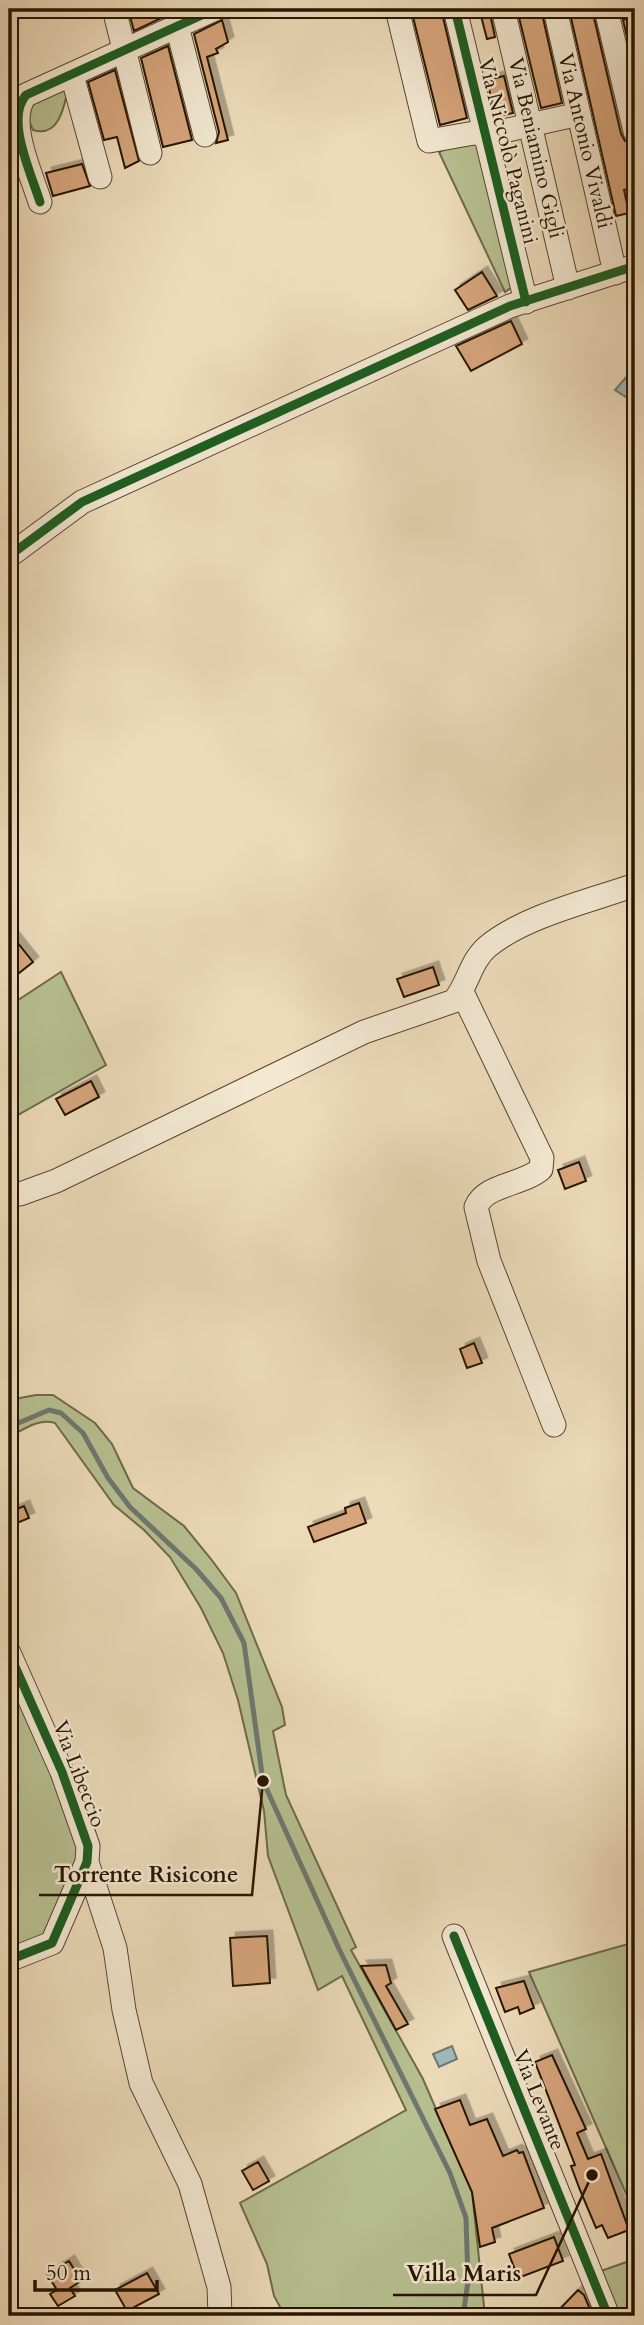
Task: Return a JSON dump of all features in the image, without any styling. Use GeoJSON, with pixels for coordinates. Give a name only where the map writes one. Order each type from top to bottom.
{"type":"FeatureCollection","features":[{"type":"Feature","properties":{"kind":"street"},"geometry":{"type":"LineString","coordinates":[[114,9],[150,153]]}},
{"type":"Feature","properties":{"kind":"street"},"geometry":{"type":"LineString","coordinates":[[40,202],[15,119],[18,104],[26,95],[124,50],[181,19],[215,9]]}},
{"type":"Feature","properties":{"kind":"street"},"geometry":{"type":"LineString","coordinates":[[397,9],[429,141],[474,133],[486,135],[579,114]]}},
{"type":"Feature","properties":{"kind":"street","name":"Via Niccolò Paganini"},"geometry":{"type":"LineString","coordinates":[[455,9],[526,302]]}},
{"type":"Feature","properties":{"kind":"street","name":"Via Beniamino Gigli"},"geometry":{"type":"LineString","coordinates":[[503,9],[568,288]]}},
{"type":"Feature","properties":{"kind":"street","name":"Via Antonio Vivaldi"},"geometry":{"type":"LineString","coordinates":[[555,9],[579,114],[625,269]]}},
{"type":"Feature","properties":{"kind":"street"},"geometry":{"type":"LineString","coordinates":[[608,9],[635,131]]}},
{"type":"Feature","properties":{"kind":"street"},"geometry":{"type":"LineString","coordinates":[[181,19],[205,135]]}},
{"type":"Feature","properties":{"kind":"street"},"geometry":{"type":"LineString","coordinates":[[72,75],[100,177]]}},
{"type":"Feature","properties":{"kind":"street"},"geometry":{"type":"LineString","coordinates":[[9,556],[82,502],[448,334],[526,302],[625,269]]}},
{"type":"Feature","properties":{"kind":"street"},"geometry":{"type":"LineString","coordinates":[[9,1194],[20,1194],[56,1181],[363,1032],[453,1001],[462,992],[475,960],[514,929],[635,885]]}},
{"type":"Feature","properties":{"kind":"street"},"geometry":{"type":"LineString","coordinates":[[462,992],[542,1158],[541,1169],[533,1175],[486,1194],[479,1199],[476,1207],[489,1261],[554,1425]]}},
{"type":"Feature","properties":{"kind":"street","name":"Via Libeccio"},"geometry":{"type":"LineString","coordinates":[[9,1653],[62,1772],[84,1831],[87,1862],[52,1943],[9,1961]]}},
{"type":"Feature","properties":{"kind":"street"},"geometry":{"type":"LineString","coordinates":[[87,1862],[115,1948],[124,2010],[141,2083],[191,2184],[219,2287],[220,2316]]}},
{"type":"Feature","properties":{"kind":"street","name":"Via Levante"},"geometry":{"type":"LineString","coordinates":[[454,1936],[608,2316]]}},
{"type":"Feature","properties":{"kind":"green space"},"geometry":{"type":"Polygon","coordinates":[[[68,89],[62,112],[54,125],[49,130],[33,130],[28,119],[30,100],[68,89]]]}},
{"type":"Feature","properties":{"kind":"green space"},"geometry":{"type":"Polygon","coordinates":[[[459,144],[479,144],[512,287],[505,292],[439,152],[459,144]]]}},
{"type":"Feature","properties":{"kind":"green space"},"geometry":{"type":"Polygon","coordinates":[[[61,972],[106,1065],[9,1120],[9,1006],[61,972]]]}},
{"type":"Feature","properties":{"kind":"green space"},"geometry":{"type":"Polygon","coordinates":[[[53,1395],[95,1423],[112,1444],[133,1488],[184,1526],[236,1593],[282,1707],[285,1725],[273,1731],[286,1795],[356,1947],[351,1950],[423,2079],[472,2192],[485,2316],[285,2316],[274,2296],[267,2264],[240,2203],[406,2110],[342,1976],[318,1990],[268,1856],[264,1811],[238,1700],[223,1653],[201,1608],[170,1557],[114,1505],[55,1423],[37,1423],[9,1437],[9,1400],[53,1395]]]}},
{"type":"Feature","properties":{"kind":"green space"},"geometry":{"type":"Polygon","coordinates":[[[9,1671],[82,1843],[53,1930],[9,1955],[9,1671]]]}},
{"type":"Feature","properties":{"kind":"green space"},"geometry":{"type":"Polygon","coordinates":[[[635,1942],[635,2214],[529,1972],[635,1942]]]}},
{"type":"Feature","properties":{"kind":"green space"},"geometry":{"type":"Polygon","coordinates":[[[635,2259],[635,2316],[617,2316],[598,2272],[635,2259]]]}},
{"type":"Feature","properties":{"kind":"water"},"geometry":{"type":"Polygon","coordinates":[[[635,367],[635,403],[615,390],[635,367]]]}},
{"type":"Feature","properties":{"kind":"water"},"geometry":{"type":"Polygon","coordinates":[[[452,2046],[457,2059],[439,2067],[433,2054],[452,2046]]]}},
{"type":"Feature","properties":{"kind":"building"},"geometry":{"type":"Polygon","coordinates":[[[128,9],[170,9],[172,13],[134,31],[128,9]]]}},
{"type":"Feature","properties":{"kind":"building"},"geometry":{"type":"Polygon","coordinates":[[[411,9],[441,9],[467,118],[440,125],[411,9]]]}},
{"type":"Feature","properties":{"kind":"building"},"geometry":{"type":"Polygon","coordinates":[[[517,9],[541,9],[562,103],[541,108],[517,9]]]}},
{"type":"Feature","properties":{"kind":"building"},"geometry":{"type":"Polygon","coordinates":[[[569,9],[592,9],[621,134],[625,141],[635,145],[629,146],[635,187],[624,190],[629,213],[616,216],[569,9]]]}},
{"type":"Feature","properties":{"kind":"building"},"geometry":{"type":"Polygon","coordinates":[[[490,14],[495,37],[487,39],[481,16],[490,14]]]}},
{"type":"Feature","properties":{"kind":"building"},"geometry":{"type":"Polygon","coordinates":[[[635,17],[635,72],[623,20],[635,17]]]}},
{"type":"Feature","properties":{"kind":"building"},"geometry":{"type":"Polygon","coordinates":[[[222,20],[228,42],[216,49],[218,53],[207,57],[228,140],[216,143],[219,132],[194,34],[222,20]]]}},
{"type":"Feature","properties":{"kind":"building"},"geometry":{"type":"Polygon","coordinates":[[[168,46],[192,140],[163,147],[141,58],[168,46]]]}},
{"type":"Feature","properties":{"kind":"building"},"geometry":{"type":"Polygon","coordinates":[[[115,70],[139,161],[125,168],[117,137],[104,140],[88,82],[115,70]]]}},
{"type":"Feature","properties":{"kind":"building"},"geometry":{"type":"Polygon","coordinates":[[[504,76],[513,113],[499,116],[494,112],[487,80],[504,76]]]}},
{"type":"Feature","properties":{"kind":"building"},"geometry":{"type":"Polygon","coordinates":[[[82,164],[90,186],[53,196],[46,173],[82,164]]]}},
{"type":"Feature","properties":{"kind":"building"},"geometry":{"type":"Polygon","coordinates":[[[482,272],[497,296],[468,310],[455,290],[482,272]]]}},
{"type":"Feature","properties":{"kind":"building"},"geometry":{"type":"Polygon","coordinates":[[[511,321],[522,344],[471,371],[456,346],[511,321]]]}},
{"type":"Feature","properties":{"kind":"building"},"geometry":{"type":"Polygon","coordinates":[[[9,932],[33,962],[9,981],[9,932]]]}},
{"type":"Feature","properties":{"kind":"building"},"geometry":{"type":"Polygon","coordinates":[[[433,967],[439,985],[404,997],[397,979],[433,967]]]}},
{"type":"Feature","properties":{"kind":"building"},"geometry":{"type":"Polygon","coordinates":[[[91,1081],[99,1097],[65,1115],[56,1099],[91,1081]]]}},
{"type":"Feature","properties":{"kind":"building"},"geometry":{"type":"Polygon","coordinates":[[[579,1162],[586,1181],[565,1189],[558,1170],[579,1162]]]}},
{"type":"Feature","properties":{"kind":"building"},"geometry":{"type":"Polygon","coordinates":[[[474,1343],[482,1363],[467,1368],[460,1349],[474,1343]]]}},
{"type":"Feature","properties":{"kind":"building"},"geometry":{"type":"Polygon","coordinates":[[[359,1503],[366,1523],[314,1542],[308,1527],[346,1513],[345,1508],[359,1503]]]}},
{"type":"Feature","properties":{"kind":"building"},"geometry":{"type":"Polygon","coordinates":[[[24,1506],[29,1518],[17,1523],[12,1511],[24,1506]]]}},
{"type":"Feature","properties":{"kind":"building"},"geometry":{"type":"Polygon","coordinates":[[[267,1936],[270,1983],[233,1986],[230,1938],[267,1936]]]}},
{"type":"Feature","properties":{"kind":"building"},"geometry":{"type":"Polygon","coordinates":[[[386,1965],[391,1983],[386,1986],[408,2024],[396,2030],[361,1966],[386,1965]]]}},
{"type":"Feature","properties":{"kind":"building"},"geometry":{"type":"Polygon","coordinates":[[[524,1981],[534,2008],[520,2014],[518,2007],[505,2012],[496,1988],[524,1981]]]}},
{"type":"Feature","properties":{"kind":"building"},"geometry":{"type":"Polygon","coordinates":[[[552,2055],[586,2129],[577,2133],[588,2159],[601,2154],[629,2230],[608,2238],[602,2225],[596,2228],[580,2190],[571,2166],[575,2165],[535,2062],[552,2055]]]}},
{"type":"Feature","properties":{"kind":"building"},"geometry":{"type":"Polygon","coordinates":[[[460,2100],[470,2125],[487,2119],[503,2156],[517,2150],[519,2153],[523,2152],[544,2208],[492,2228],[495,2242],[480,2247],[472,2192],[435,2109],[460,2100]]]}},
{"type":"Feature","properties":{"kind":"building"},"geometry":{"type":"Polygon","coordinates":[[[258,2162],[269,2181],[253,2190],[242,2171],[258,2162]]]}},
{"type":"Feature","properties":{"kind":"building"},"geometry":{"type":"Polygon","coordinates":[[[554,2237],[563,2261],[518,2278],[509,2254],[554,2237]]]}},
{"type":"Feature","properties":{"kind":"building"},"geometry":{"type":"Polygon","coordinates":[[[69,2261],[81,2281],[70,2288],[75,2296],[58,2306],[50,2294],[57,2290],[47,2274],[69,2261]]]}},
{"type":"Feature","properties":{"kind":"building"},"geometry":{"type":"Polygon","coordinates":[[[147,2273],[159,2294],[127,2311],[115,2290],[147,2273]]]}},
{"type":"Feature","properties":{"kind":"building"},"geometry":{"type":"Polygon","coordinates":[[[578,2290],[584,2295],[593,2316],[553,2316],[578,2290]]]}},
{"type":"Feature","properties":{"kind":"waterway"},"geometry":{"type":"LineString","coordinates":[[9,1427],[49,1410],[61,1413],[83,1433],[108,1478],[130,1507],[196,1569],[221,1598],[244,1643],[263,1781],[340,1951],[450,2173],[466,2218],[468,2281],[463,2316]]}},
{"type":"Feature","properties":{"kind":"cycle path"},"geometry":{"type":"LineString","coordinates":[[40,202],[19,132],[20,105],[26,95],[215,9]]}},
{"type":"Feature","properties":{"kind":"cycle path"},"geometry":{"type":"LineString","coordinates":[[455,9],[526,302]]}},
{"type":"Feature","properties":{"kind":"cycle path"},"geometry":{"type":"LineString","coordinates":[[9,556],[82,502],[510,306],[635,266]]}},
{"type":"Feature","properties":{"kind":"cycle path"},"geometry":{"type":"LineString","coordinates":[[9,1653],[62,1772],[88,1846],[87,1862],[52,1943],[9,1960]]}},
{"type":"Feature","properties":{"kind":"cycle path"},"geometry":{"type":"LineString","coordinates":[[454,1936],[608,2316]]}},
{"type":"Feature","properties":{"kind":"place","name":"Torrente Risicone"},"geometry":{"type":"Point","coordinates":[263,1781]}},
{"type":"Feature","properties":{"kind":"place","name":"Villa Maris"},"geometry":{"type":"Point","coordinates":[592,2175]}}]}
